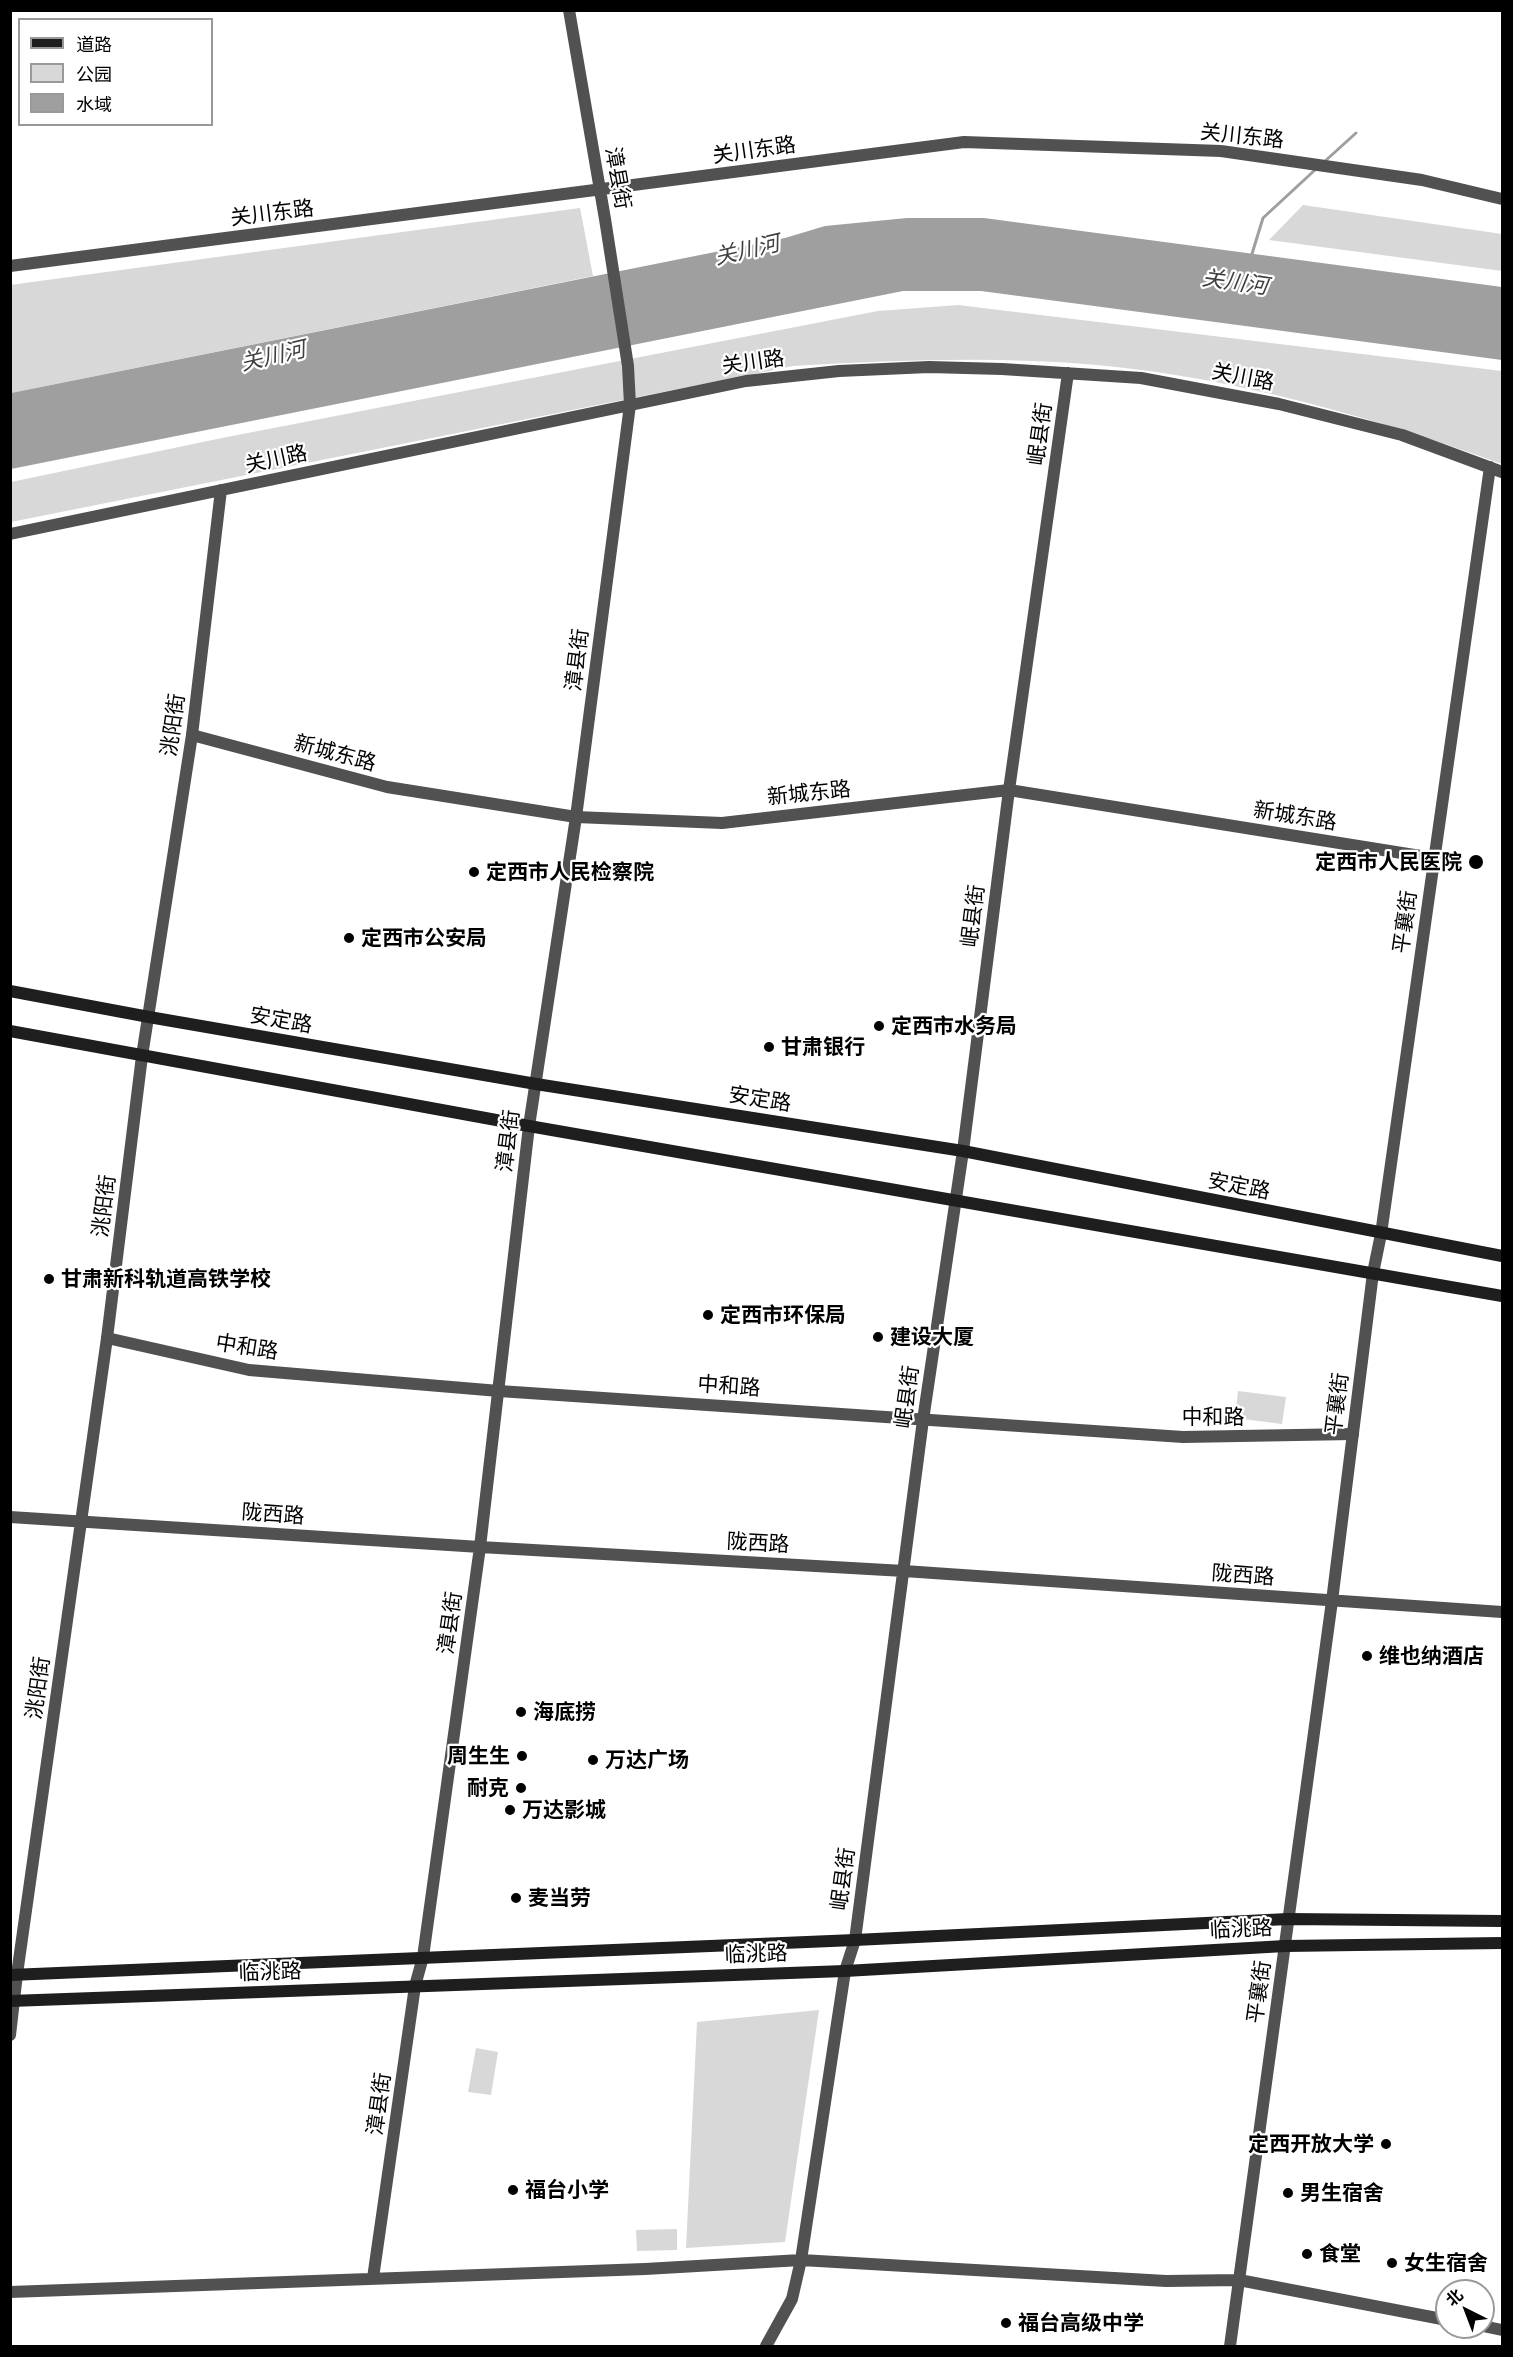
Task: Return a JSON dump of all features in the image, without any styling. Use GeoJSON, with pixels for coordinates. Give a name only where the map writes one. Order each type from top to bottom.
{"type":"FeatureCollection","features":[{"type":"Feature","properties":{"kind":"main road","name":"安定路"},"geometry":{"type":"LineString","coordinates":[[10,991],[536,1084],[963,1151],[1503,1256]]}},
{"type":"Feature","properties":{"kind":"main road"},"geometry":{"type":"LineString","coordinates":[[10,1030],[529,1126],[1503,1296]]}},
{"type":"Feature","properties":{"kind":"main road","name":"临洮路"},"geometry":{"type":"LineString","coordinates":[[14,1974],[855,1940],[1288,1919],[1503,1921]]}},
{"type":"Feature","properties":{"kind":"main road","name":"临洮路"},"geometry":{"type":"LineString","coordinates":[[13,2001],[845,1971],[1285,1946],[1503,1943]]}},
{"type":"Feature","properties":{"kind":"street","name":"漳县街"},"geometry":{"type":"LineString","coordinates":[[373,2278],[416,1986],[423,1957],[480,1547],[529,1126],[576,817],[630,405],[628,366],[570,10]]}},
{"type":"Feature","properties":{"kind":"street","name":"关川东路"},"geometry":{"type":"LineString","coordinates":[[10,266],[964,142],[1221,151],[1422,180],[1503,199]]}},
{"type":"Feature","properties":{"kind":"street","name":"关川路"},"geometry":{"type":"LineString","coordinates":[[10,534],[746,381],[839,371],[929,367],[1002,369],[1140,378],[1279,404],[1402,435],[1503,472]]}},
{"type":"Feature","properties":{"kind":"street","name":"岷县街"},"geometry":{"type":"LineString","coordinates":[[766,2346],[792,2299],[801,2260],[845,1971],[855,1940],[924,1420],[963,1151],[1009,790],[1068,373]]}},
{"type":"Feature","properties":{"kind":"street","name":"平襄街"},"geometry":{"type":"LineString","coordinates":[[1230,2346],[1332,1601],[1373,1273],[1381,1234],[1490,467]]}},
{"type":"Feature","properties":{"kind":"street","name":"洮阳街"},"geometry":{"type":"LineString","coordinates":[[10,2035],[14,1974],[107,1338],[142,1056],[192,735],[221,490]]}},
{"type":"Feature","properties":{"kind":"street","name":"新城东路"},"geometry":{"type":"LineString","coordinates":[[192,735],[387,787],[576,817],[722,823],[1009,790],[1433,858]]}},
{"type":"Feature","properties":{"kind":"street","name":"中和路"},"geometry":{"type":"LineString","coordinates":[[107,1338],[249,1370],[499,1391],[1183,1437],[1353,1434]]}},
{"type":"Feature","properties":{"kind":"street","name":"陇西路"},"geometry":{"type":"LineString","coordinates":[[10,1517],[904,1571],[1503,1612]]}},
{"type":"Feature","properties":{"kind":"street"},"geometry":{"type":"LineString","coordinates":[[10,2292],[645,2269],[801,2260],[1166,2281],[1239,2280],[1435,2318]]}},
{"type":"Feature","properties":{"kind":"green space"},"geometry":{"type":"Polygon","coordinates":[[[1303,205],[1502,234],[1502,271],[1269,240],[1303,205]]]}},
{"type":"Feature","properties":{"kind":"green space"},"geometry":{"type":"Polygon","coordinates":[[[580,208],[593,276],[11,393],[10,285],[580,208]]]}},
{"type":"Feature","properties":{"kind":"green space"},"geometry":{"type":"Polygon","coordinates":[[[958,305],[1502,371],[1502,464],[1354,415],[1201,379],[1059,362],[945,360],[869,362],[793,366],[11,522],[11,482],[222,438],[878,311],[958,305]]]}},
{"type":"Feature","properties":{"kind":"green space"},"geometry":{"type":"Polygon","coordinates":[[[1238,1391],[1286,1397],[1282,1424],[1235,1418],[1238,1391]]]}},
{"type":"Feature","properties":{"kind":"green space"},"geometry":{"type":"Polygon","coordinates":[[[819,2010],[785,2242],[686,2248],[697,2022],[819,2010]]]}},
{"type":"Feature","properties":{"kind":"green space"},"geometry":{"type":"Polygon","coordinates":[[[476,2048],[498,2052],[491,2095],[468,2092],[476,2048]]]}},
{"type":"Feature","properties":{"kind":"green space"},"geometry":{"type":"Polygon","coordinates":[[[677,2229],[677,2250],[637,2251],[636,2230],[677,2229]]]}},
{"type":"Feature","properties":{"kind":"water","name":"关川河"},"geometry":{"type":"Polygon","coordinates":[[[907,218],[984,218],[1502,287],[1502,360],[981,291],[903,291],[11,469],[11,393],[785,238],[825,226],[907,218]]]}},
{"type":"Feature","properties":{"kind":"waterway"},"geometry":{"type":"LineString","coordinates":[[1324,162],[1356,133]]}},
{"type":"Feature","properties":{"kind":"waterway"},"geometry":{"type":"LineString","coordinates":[[1251,257],[1263,218],[1316,169]]}},
{"type":"Feature","properties":{"kind":"place","name":"定西市人民医院"},"geometry":{"type":"Point","coordinates":[1476,862]}},
{"type":"Feature","properties":{"kind":"place","name":"定西市人民检察院"},"geometry":{"type":"Point","coordinates":[474,872]}},
{"type":"Feature","properties":{"kind":"place","name":"定西市公安局"},"geometry":{"type":"Point","coordinates":[349,938]}},
{"type":"Feature","properties":{"kind":"place","name":"定西市水务局"},"geometry":{"type":"Point","coordinates":[879,1026]}},
{"type":"Feature","properties":{"kind":"place","name":"甘肃银行"},"geometry":{"type":"Point","coordinates":[769,1047]}},
{"type":"Feature","properties":{"kind":"place","name":"甘肃新科轨道高铁学校"},"geometry":{"type":"Point","coordinates":[49,1279]}},
{"type":"Feature","properties":{"kind":"place","name":"定西市环保局"},"geometry":{"type":"Point","coordinates":[708,1315]}},
{"type":"Feature","properties":{"kind":"place","name":"建设大厦"},"geometry":{"type":"Point","coordinates":[878,1337]}},
{"type":"Feature","properties":{"kind":"place","name":"维也纳酒店"},"geometry":{"type":"Point","coordinates":[1367,1656]}},
{"type":"Feature","properties":{"kind":"place","name":"海底捞"},"geometry":{"type":"Point","coordinates":[521,1712]}},
{"type":"Feature","properties":{"kind":"place","name":"周生生"},"geometry":{"type":"Point","coordinates":[522,1756]}},
{"type":"Feature","properties":{"kind":"place","name":"万达广场"},"geometry":{"type":"Point","coordinates":[593,1760]}},
{"type":"Feature","properties":{"kind":"place","name":"耐克"},"geometry":{"type":"Point","coordinates":[521,1788]}},
{"type":"Feature","properties":{"kind":"place","name":"万达影城"},"geometry":{"type":"Point","coordinates":[510,1810]}},
{"type":"Feature","properties":{"kind":"place","name":"麦当劳"},"geometry":{"type":"Point","coordinates":[516,1898]}},
{"type":"Feature","properties":{"kind":"place","name":"定西开放大学"},"geometry":{"type":"Point","coordinates":[1386,2144]}},
{"type":"Feature","properties":{"kind":"place","name":"福台小学"},"geometry":{"type":"Point","coordinates":[513,2190]}},
{"type":"Feature","properties":{"kind":"place","name":"男生宿舍"},"geometry":{"type":"Point","coordinates":[1288,2193]}},
{"type":"Feature","properties":{"kind":"place","name":"食堂"},"geometry":{"type":"Point","coordinates":[1307,2254]}},
{"type":"Feature","properties":{"kind":"place","name":"女生宿舍"},"geometry":{"type":"Point","coordinates":[1392,2263]}},
{"type":"Feature","properties":{"kind":"place","name":"福台高级中学"},"geometry":{"type":"Point","coordinates":[1006,2323]}}]}
